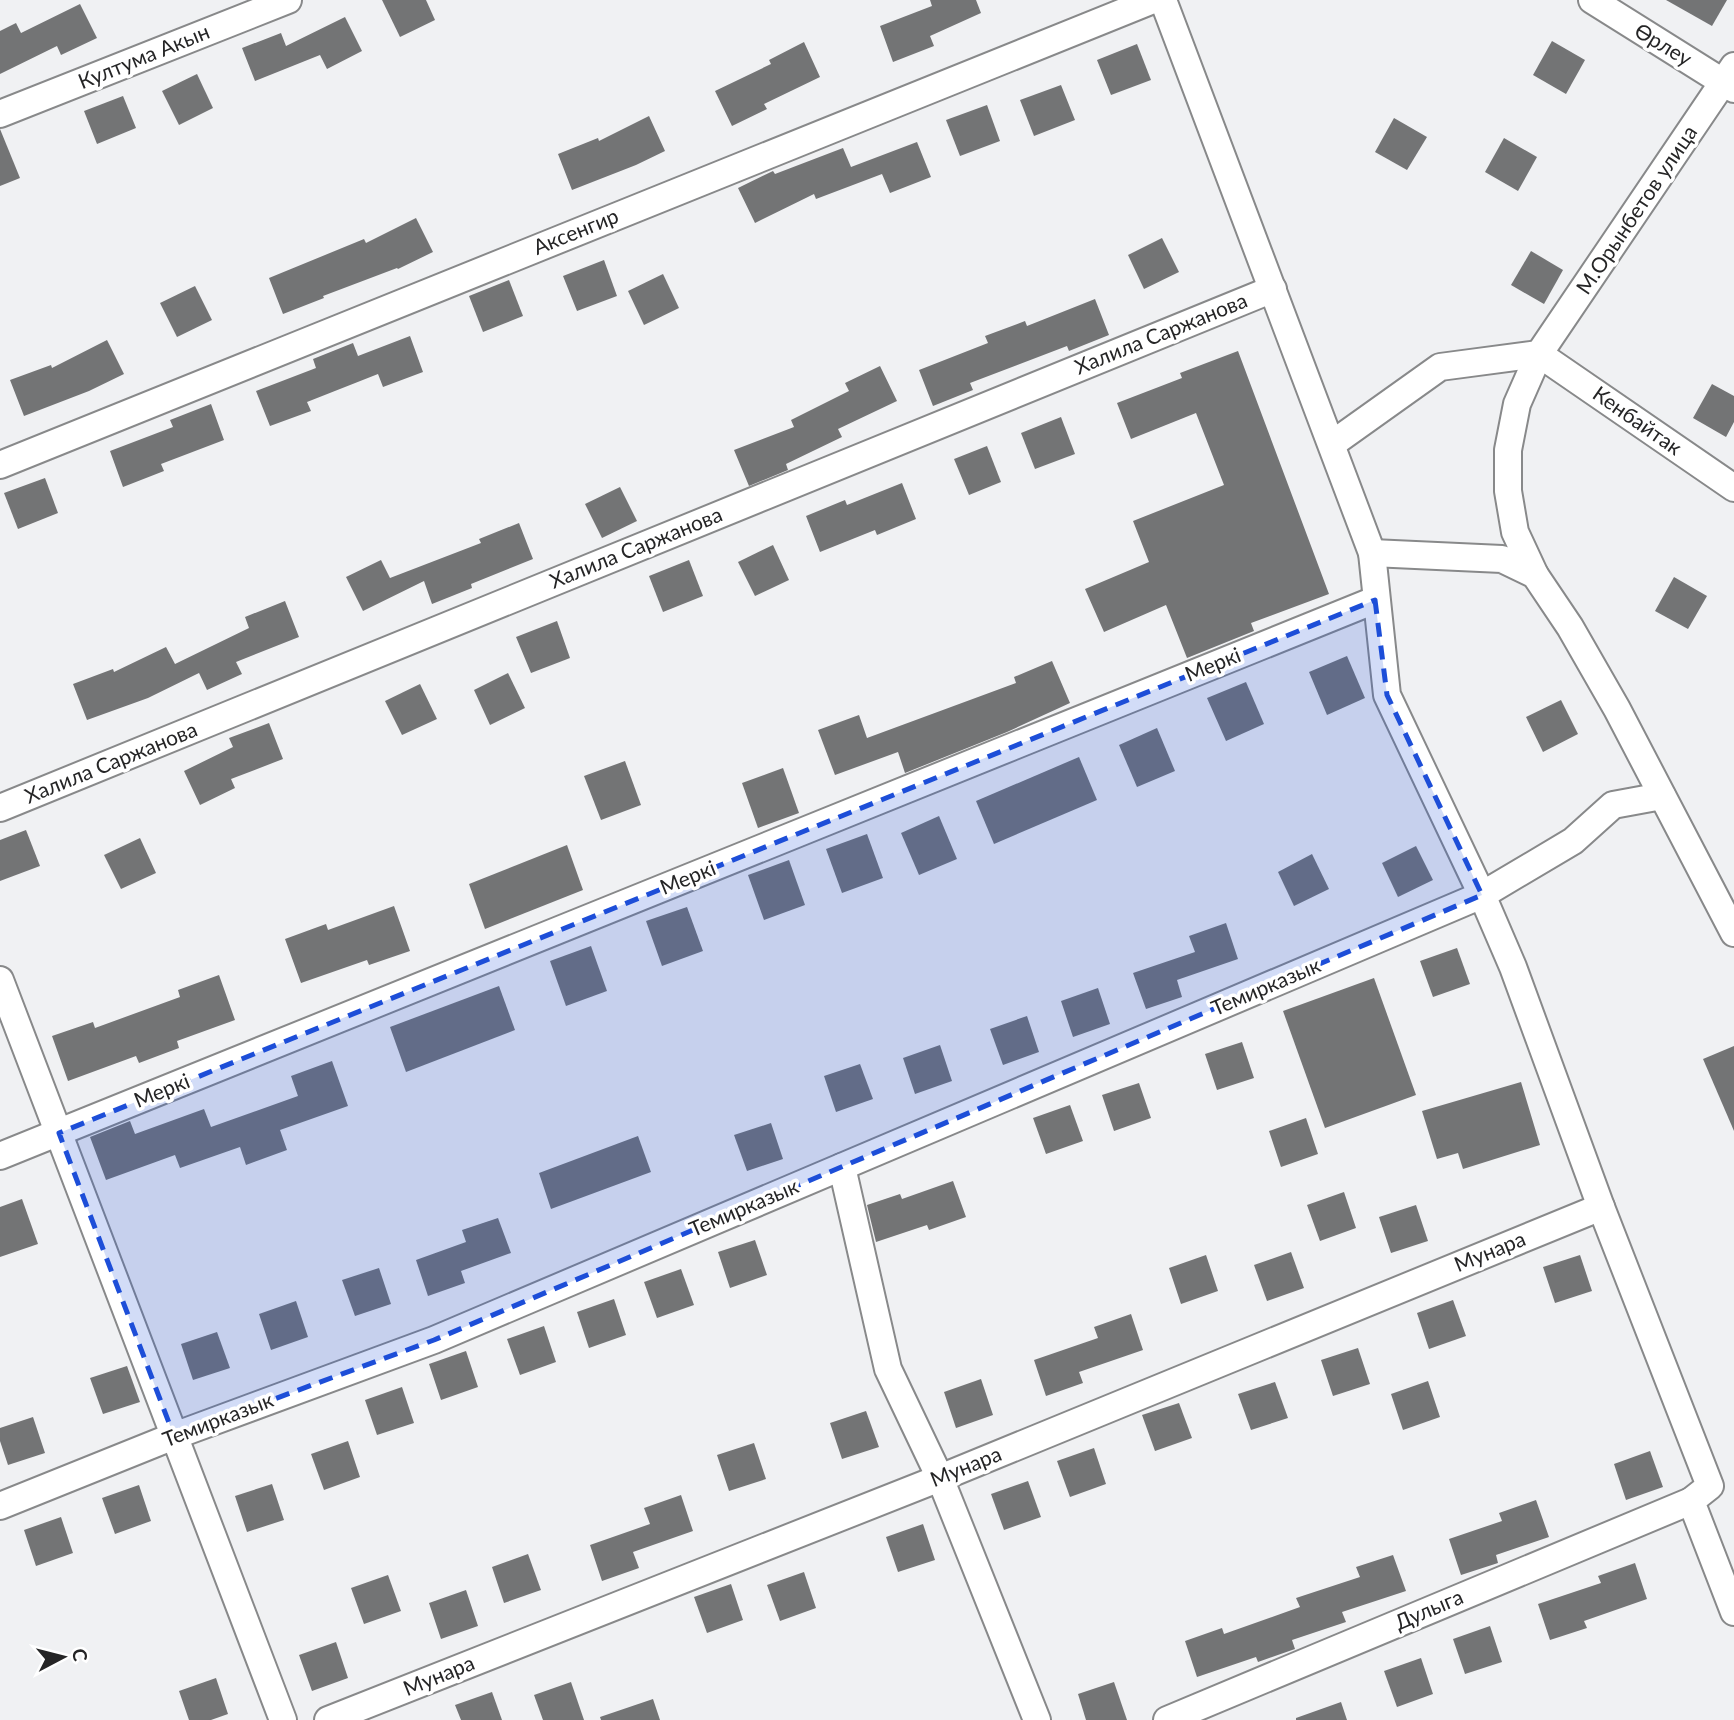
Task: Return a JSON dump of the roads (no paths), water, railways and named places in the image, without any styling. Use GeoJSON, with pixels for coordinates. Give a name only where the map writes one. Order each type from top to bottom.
{"type":"FeatureCollection","features":[{"type":"Feature","properties":{"kind":"street","name":"Култума Акын"},"geometry":{"type":"LineString","coordinates":[[0,114],[288,0]]}},
{"type":"Feature","properties":{"kind":"street","name":"Аксенгир"},"geometry":{"type":"LineString","coordinates":[[0,465],[1153,0]]}},
{"type":"Feature","properties":{"kind":"street"},"geometry":{"type":"LineString","coordinates":[[1163,0],[1372,553],[1387,695],[1482,895],[1513,967],[1601,1208],[1710,1486],[1691,1501],[1734,1612]]}},
{"type":"Feature","properties":{"kind":"street","name":"Өрлеу"},"geometry":{"type":"LineString","coordinates":[[1592,0],[1731,79]]}},
{"type":"Feature","properties":{"kind":"street","name":"М.Орынбетов улица"},"geometry":{"type":"LineString","coordinates":[[1731,79],[1539,354],[1517,404],[1508,450],[1508,491],[1515,532],[1535,575],[1570,627],[1617,709],[1734,933]]}},
{"type":"Feature","properties":{"kind":"street","name":"Халила Саржанова"},"geometry":{"type":"LineString","coordinates":[[0,808],[1273,289]]}},
{"type":"Feature","properties":{"kind":"street"},"geometry":{"type":"LineString","coordinates":[[1332,444],[1440,367],[1539,354]]}},
{"type":"Feature","properties":{"kind":"street","name":"Кенбайтак"},"geometry":{"type":"LineString","coordinates":[[1539,354],[1734,488]]}},
{"type":"Feature","properties":{"kind":"street"},"geometry":{"type":"LineString","coordinates":[[1372,553],[1502,559],[1535,575]]}},
{"type":"Feature","properties":{"kind":"street","name":"Меркі"},"geometry":{"type":"LineString","coordinates":[[0,1156],[1375,600]]}},
{"type":"Feature","properties":{"kind":"street","name":"Темирказык"},"geometry":{"type":"LineString","coordinates":[[0,1506],[174,1436],[434,1340],[1482,895],[1573,841],[1613,806],[1662,796]]}},
{"type":"Feature","properties":{"kind":"street"},"geometry":{"type":"LineString","coordinates":[[0,980],[282,1720]]}},
{"type":"Feature","properties":{"kind":"street"},"geometry":{"type":"LineString","coordinates":[[842,1167],[888,1369],[940,1478],[1037,1720]]}},
{"type":"Feature","properties":{"kind":"street","name":"Мунара"},"geometry":{"type":"LineString","coordinates":[[328,1720],[940,1478],[1601,1208]]}},
{"type":"Feature","properties":{"kind":"street","name":"Дулыга"},"geometry":{"type":"LineString","coordinates":[[1167,1720],[1691,1501]]}}]}
